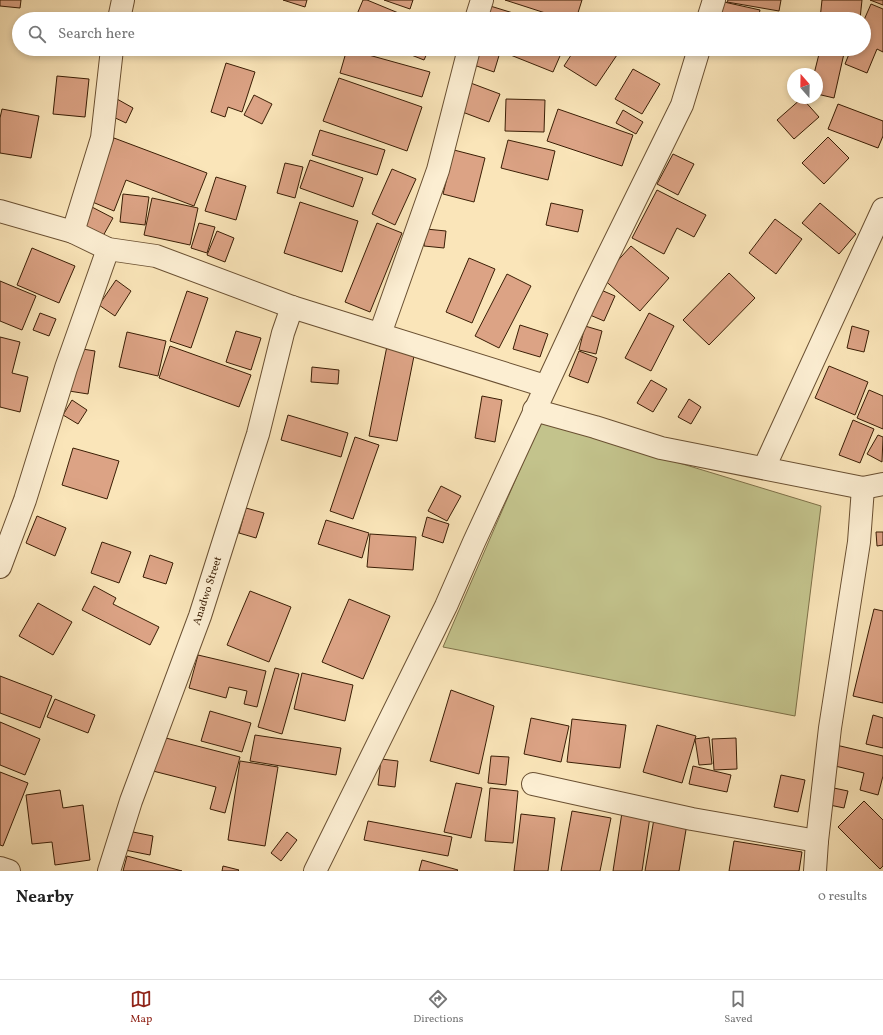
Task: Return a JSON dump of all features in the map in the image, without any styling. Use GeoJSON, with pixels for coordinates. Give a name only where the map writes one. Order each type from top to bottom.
{"type":"FeatureCollection","features":[{"type":"Feature","properties":{"kind":"street"},"geometry":{"type":"LineString","coordinates":[[120,12],[123,0]]}},
{"type":"Feature","properties":{"kind":"street"},"geometry":{"type":"LineString","coordinates":[[478,12],[482,0]]}},
{"type":"Feature","properties":{"kind":"street"},"geometry":{"type":"LineString","coordinates":[[710,12],[714,0]]}},
{"type":"Feature","properties":{"kind":"street"},"geometry":{"type":"LineString","coordinates":[[73,232],[102,138],[111,56]]}},
{"type":"Feature","properties":{"kind":"street"},"geometry":{"type":"LineString","coordinates":[[380,334],[438,170],[467,56]]}},
{"type":"Feature","properties":{"kind":"street"},"geometry":{"type":"LineString","coordinates":[[314,871],[446,606],[545,386],[682,105],[697,56]]}},
{"type":"Feature","properties":{"kind":"street"},"geometry":{"type":"LineString","coordinates":[[764,468],[883,209]]}},
{"type":"Feature","properties":{"kind":"street"},"geometry":{"type":"LineString","coordinates":[[0,211],[73,232],[108,249],[156,256],[292,307],[545,386]]}},
{"type":"Feature","properties":{"kind":"street"},"geometry":{"type":"LineString","coordinates":[[0,567],[25,500],[66,368],[108,249]]}},
{"type":"Feature","properties":{"kind":"street","name":"Anadwo Street"},"geometry":{"type":"LineString","coordinates":[[110,871],[131,801],[200,616],[258,434],[283,333],[292,307]]}},
{"type":"Feature","properties":{"kind":"street"},"geometry":{"type":"LineString","coordinates":[[534,410],[661,448],[764,468],[873,486],[859,542],[830,728],[815,871]]}},
{"type":"Feature","properties":{"kind":"street"},"geometry":{"type":"LineString","coordinates":[[532,784],[692,819],[817,841]]}},
{"type":"Feature","properties":{"kind":"street"},"geometry":{"type":"LineString","coordinates":[[0,868],[9,871]]}},
{"type":"Feature","properties":{"kind":"green space"},"geometry":{"type":"Polygon","coordinates":[[[541,421],[821,506],[795,716],[443,647],[541,421]]]}},
{"type":"Feature","properties":{"kind":"building"},"geometry":{"type":"Polygon","coordinates":[[[0,0],[21,0],[20,8],[0,6],[0,0]]]}},
{"type":"Feature","properties":{"kind":"building"},"geometry":{"type":"Polygon","coordinates":[[[283,0],[307,0],[305,7],[283,0]]]}},
{"type":"Feature","properties":{"kind":"building"},"geometry":{"type":"Polygon","coordinates":[[[363,0],[367,0],[396,12],[358,12],[363,0]]]}},
{"type":"Feature","properties":{"kind":"building"},"geometry":{"type":"Polygon","coordinates":[[[384,0],[413,0],[410,9],[384,0]]]}},
{"type":"Feature","properties":{"kind":"building"},"geometry":{"type":"Polygon","coordinates":[[[505,0],[582,0],[578,12],[542,12],[505,0]]]}},
{"type":"Feature","properties":{"kind":"building"},"geometry":{"type":"Polygon","coordinates":[[[728,0],[781,0],[779,11],[727,2],[728,0]]]}},
{"type":"Feature","properties":{"kind":"building"},"geometry":{"type":"Polygon","coordinates":[[[822,0],[862,0],[861,12],[821,12],[822,0]]]}},
{"type":"Feature","properties":{"kind":"building"},"geometry":{"type":"Polygon","coordinates":[[[870,0],[883,0],[883,5],[870,0]]]}},
{"type":"Feature","properties":{"kind":"building"},"geometry":{"type":"Polygon","coordinates":[[[724,2],[760,10],[760,12],[722,12],[724,2]]]}},
{"type":"Feature","properties":{"kind":"building"},"geometry":{"type":"Polygon","coordinates":[[[871,4],[883,9],[883,52],[877,49],[867,73],[845,64],[848,56],[871,56],[871,12],[868,12],[871,4]]]}},
{"type":"Feature","properties":{"kind":"building"},"geometry":{"type":"Polygon","coordinates":[[[487,5],[510,12],[484,12],[487,5]]]}},
{"type":"Feature","properties":{"kind":"building"},"geometry":{"type":"Polygon","coordinates":[[[345,56],[372,56],[430,72],[422,97],[340,73],[345,56]]]}},
{"type":"Feature","properties":{"kind":"building"},"geometry":{"type":"Polygon","coordinates":[[[414,56],[426,56],[424,60],[414,56]]]}},
{"type":"Feature","properties":{"kind":"building"},"geometry":{"type":"Polygon","coordinates":[[[470,56],[499,56],[494,72],[468,63],[470,56]]]}},
{"type":"Feature","properties":{"kind":"building"},"geometry":{"type":"Polygon","coordinates":[[[513,56],[560,56],[553,72],[513,56]]]}},
{"type":"Feature","properties":{"kind":"building"},"geometry":{"type":"Polygon","coordinates":[[[570,56],[616,56],[596,86],[564,66],[570,56]]]}},
{"type":"Feature","properties":{"kind":"building"},"geometry":{"type":"Polygon","coordinates":[[[818,56],[843,56],[834,98],[823,95],[823,68],[816,68],[818,56]]]}},
{"type":"Feature","properties":{"kind":"building"},"geometry":{"type":"Polygon","coordinates":[[[226,63],[255,72],[242,112],[228,107],[225,117],[211,112],[226,63]]]}},
{"type":"Feature","properties":{"kind":"building"},"geometry":{"type":"Polygon","coordinates":[[[633,69],[660,84],[642,114],[615,99],[633,69]]]}},
{"type":"Feature","properties":{"kind":"building"},"geometry":{"type":"Polygon","coordinates":[[[57,76],[89,79],[85,117],[53,114],[57,76]]]}},
{"type":"Feature","properties":{"kind":"building"},"geometry":{"type":"Polygon","coordinates":[[[339,78],[422,107],[407,151],[323,121],[339,78]]]}},
{"type":"Feature","properties":{"kind":"building"},"geometry":{"type":"Polygon","coordinates":[[[468,82],[500,94],[489,122],[457,110],[468,82]]]}},
{"type":"Feature","properties":{"kind":"building"},"geometry":{"type":"Polygon","coordinates":[[[254,95],[272,104],[262,124],[244,115],[254,95]]]}},
{"type":"Feature","properties":{"kind":"building"},"geometry":{"type":"Polygon","coordinates":[[[117,99],[133,108],[126,123],[109,115],[117,99]]]}},
{"type":"Feature","properties":{"kind":"building"},"geometry":{"type":"Polygon","coordinates":[[[506,99],[545,100],[544,132],[505,131],[506,99]]]}},
{"type":"Feature","properties":{"kind":"building"},"geometry":{"type":"Polygon","coordinates":[[[795,104],[807,104],[819,117],[794,139],[777,120],[795,104]]]}},
{"type":"Feature","properties":{"kind":"building"},"geometry":{"type":"Polygon","coordinates":[[[838,104],[883,121],[883,136],[878,148],[828,129],[838,104]]]}},
{"type":"Feature","properties":{"kind":"building"},"geometry":{"type":"Polygon","coordinates":[[[2,109],[39,116],[31,158],[0,153],[0,118],[2,109]]]}},
{"type":"Feature","properties":{"kind":"building"},"geometry":{"type":"Polygon","coordinates":[[[558,109],[633,135],[622,166],[547,141],[558,109]]]}},
{"type":"Feature","properties":{"kind":"building"},"geometry":{"type":"Polygon","coordinates":[[[623,110],[643,122],[636,134],[616,123],[623,110]]]}},
{"type":"Feature","properties":{"kind":"building"},"geometry":{"type":"Polygon","coordinates":[[[320,130],[385,150],[377,175],[312,155],[320,130]]]}},
{"type":"Feature","properties":{"kind":"building"},"geometry":{"type":"Polygon","coordinates":[[[828,137],[849,158],[824,184],[802,163],[828,137]]]}},
{"type":"Feature","properties":{"kind":"building"},"geometry":{"type":"Polygon","coordinates":[[[114,138],[207,173],[194,206],[126,180],[114,211],[90,201],[114,138]]]}},
{"type":"Feature","properties":{"kind":"building"},"geometry":{"type":"Polygon","coordinates":[[[508,140],[555,151],[548,180],[501,168],[508,140]]]}},
{"type":"Feature","properties":{"kind":"building"},"geometry":{"type":"Polygon","coordinates":[[[454,150],[485,158],[474,202],[443,194],[454,150]]]}},
{"type":"Feature","properties":{"kind":"building"},"geometry":{"type":"Polygon","coordinates":[[[673,154],[694,164],[678,195],[657,184],[673,154]]]}},
{"type":"Feature","properties":{"kind":"building"},"geometry":{"type":"Polygon","coordinates":[[[310,160],[363,178],[353,207],[300,188],[310,160]]]}},
{"type":"Feature","properties":{"kind":"building"},"geometry":{"type":"Polygon","coordinates":[[[285,163],[303,167],[295,198],[277,193],[285,163]]]}},
{"type":"Feature","properties":{"kind":"building"},"geometry":{"type":"Polygon","coordinates":[[[392,169],[416,179],[395,225],[372,214],[392,169]]]}},
{"type":"Feature","properties":{"kind":"building"},"geometry":{"type":"Polygon","coordinates":[[[216,177],[246,186],[236,220],[205,211],[216,177]]]}},
{"type":"Feature","properties":{"kind":"building"},"geometry":{"type":"Polygon","coordinates":[[[657,190],[706,215],[694,237],[677,228],[664,254],[632,238],[657,190]]]}},
{"type":"Feature","properties":{"kind":"building"},"geometry":{"type":"Polygon","coordinates":[[[123,194],[149,197],[145,225],[120,222],[123,194]]]}},
{"type":"Feature","properties":{"kind":"building"},"geometry":{"type":"Polygon","coordinates":[[[152,198],[198,208],[190,245],[144,235],[152,198]]]}},
{"type":"Feature","properties":{"kind":"building"},"geometry":{"type":"Polygon","coordinates":[[[300,202],[358,221],[342,272],[284,253],[300,202]]]}},
{"type":"Feature","properties":{"kind":"building"},"geometry":{"type":"Polygon","coordinates":[[[551,203],[583,210],[578,232],[546,225],[551,203]]]}},
{"type":"Feature","properties":{"kind":"building"},"geometry":{"type":"Polygon","coordinates":[[[820,203],[856,234],[839,254],[802,223],[820,203]]]}},
{"type":"Feature","properties":{"kind":"building"},"geometry":{"type":"Polygon","coordinates":[[[90,206],[113,218],[103,236],[80,224],[90,206]]]}},
{"type":"Feature","properties":{"kind":"building"},"geometry":{"type":"Polygon","coordinates":[[[775,219],[802,239],[776,274],[749,253],[775,219]]]}},
{"type":"Feature","properties":{"kind":"building"},"geometry":{"type":"Polygon","coordinates":[[[199,223],[215,227],[207,253],[191,248],[199,223]]]}},
{"type":"Feature","properties":{"kind":"building"},"geometry":{"type":"Polygon","coordinates":[[[377,223],[402,233],[370,312],[345,302],[377,223]]]}},
{"type":"Feature","properties":{"kind":"building"},"geometry":{"type":"Polygon","coordinates":[[[426,229],[446,231],[444,248],[424,246],[426,229]]]}},
{"type":"Feature","properties":{"kind":"building"},"geometry":{"type":"Polygon","coordinates":[[[217,231],[234,238],[225,262],[207,255],[217,231]]]}},
{"type":"Feature","properties":{"kind":"building"},"geometry":{"type":"Polygon","coordinates":[[[631,246],[669,278],[640,311],[602,278],[631,246]]]}},
{"type":"Feature","properties":{"kind":"building"},"geometry":{"type":"Polygon","coordinates":[[[32,248],[75,266],[59,303],[17,285],[32,248]]]}},
{"type":"Feature","properties":{"kind":"building"},"geometry":{"type":"Polygon","coordinates":[[[469,258],[495,269],[472,323],[446,312],[469,258]]]}},
{"type":"Feature","properties":{"kind":"building"},"geometry":{"type":"Polygon","coordinates":[[[729,273],[755,298],[709,345],[683,320],[729,273]]]}},
{"type":"Feature","properties":{"kind":"building"},"geometry":{"type":"Polygon","coordinates":[[[507,274],[531,286],[499,348],[475,336],[507,274]]]}},
{"type":"Feature","properties":{"kind":"building"},"geometry":{"type":"Polygon","coordinates":[[[116,280],[131,291],[115,316],[99,305],[116,280]]]}},
{"type":"Feature","properties":{"kind":"building"},"geometry":{"type":"Polygon","coordinates":[[[0,281],[36,296],[22,330],[0,321],[0,281]]]}},
{"type":"Feature","properties":{"kind":"building"},"geometry":{"type":"Polygon","coordinates":[[[601,290],[615,296],[604,321],[590,315],[601,290]]]}},
{"type":"Feature","properties":{"kind":"building"},"geometry":{"type":"Polygon","coordinates":[[[187,291],[208,298],[191,348],[170,341],[187,291]]]}},
{"type":"Feature","properties":{"kind":"building"},"geometry":{"type":"Polygon","coordinates":[[[40,313],[56,319],[49,336],[33,330],[40,313]]]}},
{"type":"Feature","properties":{"kind":"building"},"geometry":{"type":"Polygon","coordinates":[[[649,313],[674,326],[651,371],[625,358],[649,313]]]}},
{"type":"Feature","properties":{"kind":"building"},"geometry":{"type":"Polygon","coordinates":[[[520,325],[548,334],[540,357],[513,349],[520,325]]]}},
{"type":"Feature","properties":{"kind":"building"},"geometry":{"type":"Polygon","coordinates":[[[585,326],[602,331],[596,354],[579,350],[585,326]]]}},
{"type":"Feature","properties":{"kind":"building"},"geometry":{"type":"Polygon","coordinates":[[[852,326],[869,331],[864,352],[847,348],[852,326]]]}},
{"type":"Feature","properties":{"kind":"building"},"geometry":{"type":"Polygon","coordinates":[[[236,331],[261,338],[251,370],[226,362],[236,331]]]}},
{"type":"Feature","properties":{"kind":"building"},"geometry":{"type":"Polygon","coordinates":[[[127,332],[166,341],[158,376],[119,367],[127,332]]]}},
{"type":"Feature","properties":{"kind":"building"},"geometry":{"type":"Polygon","coordinates":[[[0,337],[20,342],[12,373],[28,377],[20,412],[0,407],[0,337]]]}},
{"type":"Feature","properties":{"kind":"building"},"geometry":{"type":"Polygon","coordinates":[[[170,346],[251,375],[239,407],[159,378],[170,346]]]}},
{"type":"Feature","properties":{"kind":"building"},"geometry":{"type":"Polygon","coordinates":[[[387,346],[415,351],[397,441],[369,436],[387,346]]]}},
{"type":"Feature","properties":{"kind":"building"},"geometry":{"type":"Polygon","coordinates":[[[76,348],[95,351],[88,394],[69,391],[76,348]]]}},
{"type":"Feature","properties":{"kind":"building"},"geometry":{"type":"Polygon","coordinates":[[[579,351],[597,358],[588,383],[569,376],[579,351]]]}},
{"type":"Feature","properties":{"kind":"building"},"geometry":{"type":"Polygon","coordinates":[[[829,366],[868,382],[855,415],[815,398],[829,366]]]}},
{"type":"Feature","properties":{"kind":"building"},"geometry":{"type":"Polygon","coordinates":[[[312,367],[339,370],[338,384],[311,382],[312,367]]]}},
{"type":"Feature","properties":{"kind":"building"},"geometry":{"type":"Polygon","coordinates":[[[651,380],[667,389],[653,412],[637,403],[651,380]]]}},
{"type":"Feature","properties":{"kind":"building"},"geometry":{"type":"Polygon","coordinates":[[[869,390],[883,396],[883,429],[857,418],[869,390]]]}},
{"type":"Feature","properties":{"kind":"building"},"geometry":{"type":"Polygon","coordinates":[[[482,396],[502,400],[495,442],[475,438],[482,396]]]}},
{"type":"Feature","properties":{"kind":"building"},"geometry":{"type":"Polygon","coordinates":[[[689,399],[701,407],[691,424],[678,417],[689,399]]]}},
{"type":"Feature","properties":{"kind":"building"},"geometry":{"type":"Polygon","coordinates":[[[72,400],[87,410],[78,424],[63,415],[72,400]]]}},
{"type":"Feature","properties":{"kind":"building"},"geometry":{"type":"Polygon","coordinates":[[[288,415],[348,433],[341,457],[281,440],[288,415]]]}},
{"type":"Feature","properties":{"kind":"building"},"geometry":{"type":"Polygon","coordinates":[[[853,420],[874,429],[860,463],[839,455],[853,420]]]}},
{"type":"Feature","properties":{"kind":"building"},"geometry":{"type":"Polygon","coordinates":[[[878,435],[883,437],[882,462],[867,454],[878,435]]]}},
{"type":"Feature","properties":{"kind":"building"},"geometry":{"type":"Polygon","coordinates":[[[355,437],[379,445],[353,519],[330,511],[355,437]]]}},
{"type":"Feature","properties":{"kind":"building"},"geometry":{"type":"Polygon","coordinates":[[[73,448],[119,461],[107,499],[62,485],[73,448]]]}},
{"type":"Feature","properties":{"kind":"building"},"geometry":{"type":"Polygon","coordinates":[[[441,486],[461,496],[447,521],[428,511],[441,486]]]}},
{"type":"Feature","properties":{"kind":"building"},"geometry":{"type":"Polygon","coordinates":[[[246,508],[264,513],[256,538],[239,533],[246,508]]]}},
{"type":"Feature","properties":{"kind":"building"},"geometry":{"type":"Polygon","coordinates":[[[37,516],[66,528],[55,556],[26,543],[37,516]]]}},
{"type":"Feature","properties":{"kind":"building"},"geometry":{"type":"Polygon","coordinates":[[[427,517],[449,524],[443,543],[422,536],[427,517]]]}},
{"type":"Feature","properties":{"kind":"building"},"geometry":{"type":"Polygon","coordinates":[[[326,520],[369,533],[362,558],[318,544],[326,520]]]}},
{"type":"Feature","properties":{"kind":"building"},"geometry":{"type":"Polygon","coordinates":[[[876,532],[883,532],[883,545],[877,546],[876,532]]]}},
{"type":"Feature","properties":{"kind":"building"},"geometry":{"type":"Polygon","coordinates":[[[370,534],[416,537],[413,570],[367,567],[370,534]]]}},
{"type":"Feature","properties":{"kind":"building"},"geometry":{"type":"Polygon","coordinates":[[[102,542],[131,552],[119,583],[91,573],[102,542]]]}},
{"type":"Feature","properties":{"kind":"building"},"geometry":{"type":"Polygon","coordinates":[[[150,555],[173,563],[166,584],[143,577],[150,555]]]}},
{"type":"Feature","properties":{"kind":"building"},"geometry":{"type":"Polygon","coordinates":[[[94,586],[116,598],[113,604],[159,627],[150,645],[82,610],[94,586]]]}},
{"type":"Feature","properties":{"kind":"building"},"geometry":{"type":"Polygon","coordinates":[[[250,591],[291,607],[269,662],[227,645],[250,591]]]}},
{"type":"Feature","properties":{"kind":"building"},"geometry":{"type":"Polygon","coordinates":[[[349,599],[390,616],[363,679],[322,662],[349,599]]]}},
{"type":"Feature","properties":{"kind":"building"},"geometry":{"type":"Polygon","coordinates":[[[38,603],[72,622],[53,655],[19,636],[38,603]]]}},
{"type":"Feature","properties":{"kind":"building"},"geometry":{"type":"Polygon","coordinates":[[[874,609],[883,611],[883,703],[853,696],[874,609]]]}},
{"type":"Feature","properties":{"kind":"building"},"geometry":{"type":"Polygon","coordinates":[[[198,655],[266,671],[257,707],[244,704],[247,691],[229,687],[226,698],[189,688],[198,655]]]}},
{"type":"Feature","properties":{"kind":"building"},"geometry":{"type":"Polygon","coordinates":[[[275,668],[299,674],[282,734],[258,727],[275,668]]]}},
{"type":"Feature","properties":{"kind":"building"},"geometry":{"type":"Polygon","coordinates":[[[302,673],[353,685],[345,721],[294,709],[302,673]]]}},
{"type":"Feature","properties":{"kind":"building"},"geometry":{"type":"Polygon","coordinates":[[[0,676],[52,696],[40,728],[0,713],[0,676]]]}},
{"type":"Feature","properties":{"kind":"building"},"geometry":{"type":"Polygon","coordinates":[[[451,690],[494,706],[479,774],[430,761],[451,690]]]}},
{"type":"Feature","properties":{"kind":"building"},"geometry":{"type":"Polygon","coordinates":[[[55,699],[95,715],[88,733],[47,717],[55,699]]]}},
{"type":"Feature","properties":{"kind":"building"},"geometry":{"type":"Polygon","coordinates":[[[210,711],[251,723],[242,752],[201,741],[210,711]]]}},
{"type":"Feature","properties":{"kind":"building"},"geometry":{"type":"Polygon","coordinates":[[[873,715],[883,718],[883,748],[866,744],[873,715]]]}},
{"type":"Feature","properties":{"kind":"building"},"geometry":{"type":"Polygon","coordinates":[[[531,718],[569,726],[561,762],[524,754],[531,718]]]}},
{"type":"Feature","properties":{"kind":"building"},"geometry":{"type":"Polygon","coordinates":[[[572,719],[626,725],[620,768],[567,762],[572,719]]]}},
{"type":"Feature","properties":{"kind":"building"},"geometry":{"type":"Polygon","coordinates":[[[0,722],[40,739],[25,775],[0,765],[0,722]]]}},
{"type":"Feature","properties":{"kind":"building"},"geometry":{"type":"Polygon","coordinates":[[[657,725],[696,736],[682,783],[643,772],[657,725]]]}},
{"type":"Feature","properties":{"kind":"building"},"geometry":{"type":"Polygon","coordinates":[[[255,735],[341,748],[336,775],[250,761],[255,735]]]}},
{"type":"Feature","properties":{"kind":"building"},"geometry":{"type":"Polygon","coordinates":[[[162,737],[240,757],[225,813],[210,809],[216,787],[153,771],[162,737]]]}},
{"type":"Feature","properties":{"kind":"building"},"geometry":{"type":"Polygon","coordinates":[[[709,737],[712,764],[699,765],[695,739],[709,737]]]}},
{"type":"Feature","properties":{"kind":"building"},"geometry":{"type":"Polygon","coordinates":[[[736,738],[737,769],[714,770],[712,739],[736,738]]]}},
{"type":"Feature","properties":{"kind":"building"},"geometry":{"type":"Polygon","coordinates":[[[836,745],[883,756],[883,776],[878,795],[860,790],[864,773],[831,765],[836,745]]]}},
{"type":"Feature","properties":{"kind":"building"},"geometry":{"type":"Polygon","coordinates":[[[491,756],[509,757],[506,785],[488,783],[491,756]]]}},
{"type":"Feature","properties":{"kind":"building"},"geometry":{"type":"Polygon","coordinates":[[[381,759],[398,761],[395,787],[378,785],[381,759]]]}},
{"type":"Feature","properties":{"kind":"building"},"geometry":{"type":"Polygon","coordinates":[[[240,761],[278,767],[265,846],[228,840],[240,761]]]}},
{"type":"Feature","properties":{"kind":"building"},"geometry":{"type":"Polygon","coordinates":[[[693,766],[731,775],[727,792],[689,784],[693,766]]]}},
{"type":"Feature","properties":{"kind":"building"},"geometry":{"type":"Polygon","coordinates":[[[0,772],[28,783],[3,846],[0,845],[0,772]]]}},
{"type":"Feature","properties":{"kind":"building"},"geometry":{"type":"Polygon","coordinates":[[[781,775],[805,780],[798,812],[774,807],[781,775]]]}},
{"type":"Feature","properties":{"kind":"building"},"geometry":{"type":"Polygon","coordinates":[[[456,783],[482,788],[471,838],[444,832],[456,783]]]}},
{"type":"Feature","properties":{"kind":"building"},"geometry":{"type":"Polygon","coordinates":[[[829,787],[848,791],[844,808],[825,804],[829,787]]]}},
{"type":"Feature","properties":{"kind":"building"},"geometry":{"type":"Polygon","coordinates":[[[490,788],[518,791],[513,843],[485,841],[490,788]]]}},
{"type":"Feature","properties":{"kind":"building"},"geometry":{"type":"Polygon","coordinates":[[[60,790],[63,808],[83,805],[90,860],[55,865],[52,842],[32,844],[26,795],[60,790]]]}},
{"type":"Feature","properties":{"kind":"building"},"geometry":{"type":"Polygon","coordinates":[[[864,801],[883,820],[883,866],[880,869],[838,827],[864,801]]]}},
{"type":"Feature","properties":{"kind":"building"},"geometry":{"type":"Polygon","coordinates":[[[623,806],[651,810],[642,871],[613,871],[623,806]]]}},
{"type":"Feature","properties":{"kind":"building"},"geometry":{"type":"Polygon","coordinates":[[[572,811],[611,818],[600,871],[561,871],[572,811]]]}},
{"type":"Feature","properties":{"kind":"building"},"geometry":{"type":"Polygon","coordinates":[[[655,813],[688,818],[679,871],[645,871],[655,813]]]}},
{"type":"Feature","properties":{"kind":"building"},"geometry":{"type":"Polygon","coordinates":[[[521,814],[555,818],[548,871],[514,871],[521,814]]]}},
{"type":"Feature","properties":{"kind":"building"},"geometry":{"type":"Polygon","coordinates":[[[368,821],[452,837],[448,856],[364,840],[368,821]]]}},
{"type":"Feature","properties":{"kind":"building"},"geometry":{"type":"Polygon","coordinates":[[[128,831],[153,836],[150,855],[125,850],[128,831]]]}},
{"type":"Feature","properties":{"kind":"building"},"geometry":{"type":"Polygon","coordinates":[[[287,832],[297,840],[281,861],[271,853],[287,832]]]}},
{"type":"Feature","properties":{"kind":"building"},"geometry":{"type":"Polygon","coordinates":[[[734,841],[802,852],[799,871],[729,871],[734,841]]]}},
{"type":"Feature","properties":{"kind":"building"},"geometry":{"type":"Polygon","coordinates":[[[127,856],[182,871],[123,871],[127,856]]]}},
{"type":"Feature","properties":{"kind":"building"},"geometry":{"type":"Polygon","coordinates":[[[422,860],[458,870],[419,871],[422,860]]]}},
{"type":"Feature","properties":{"kind":"building"},"geometry":{"type":"Polygon","coordinates":[[[223,866],[239,870],[222,871],[223,866]]]}}]}
